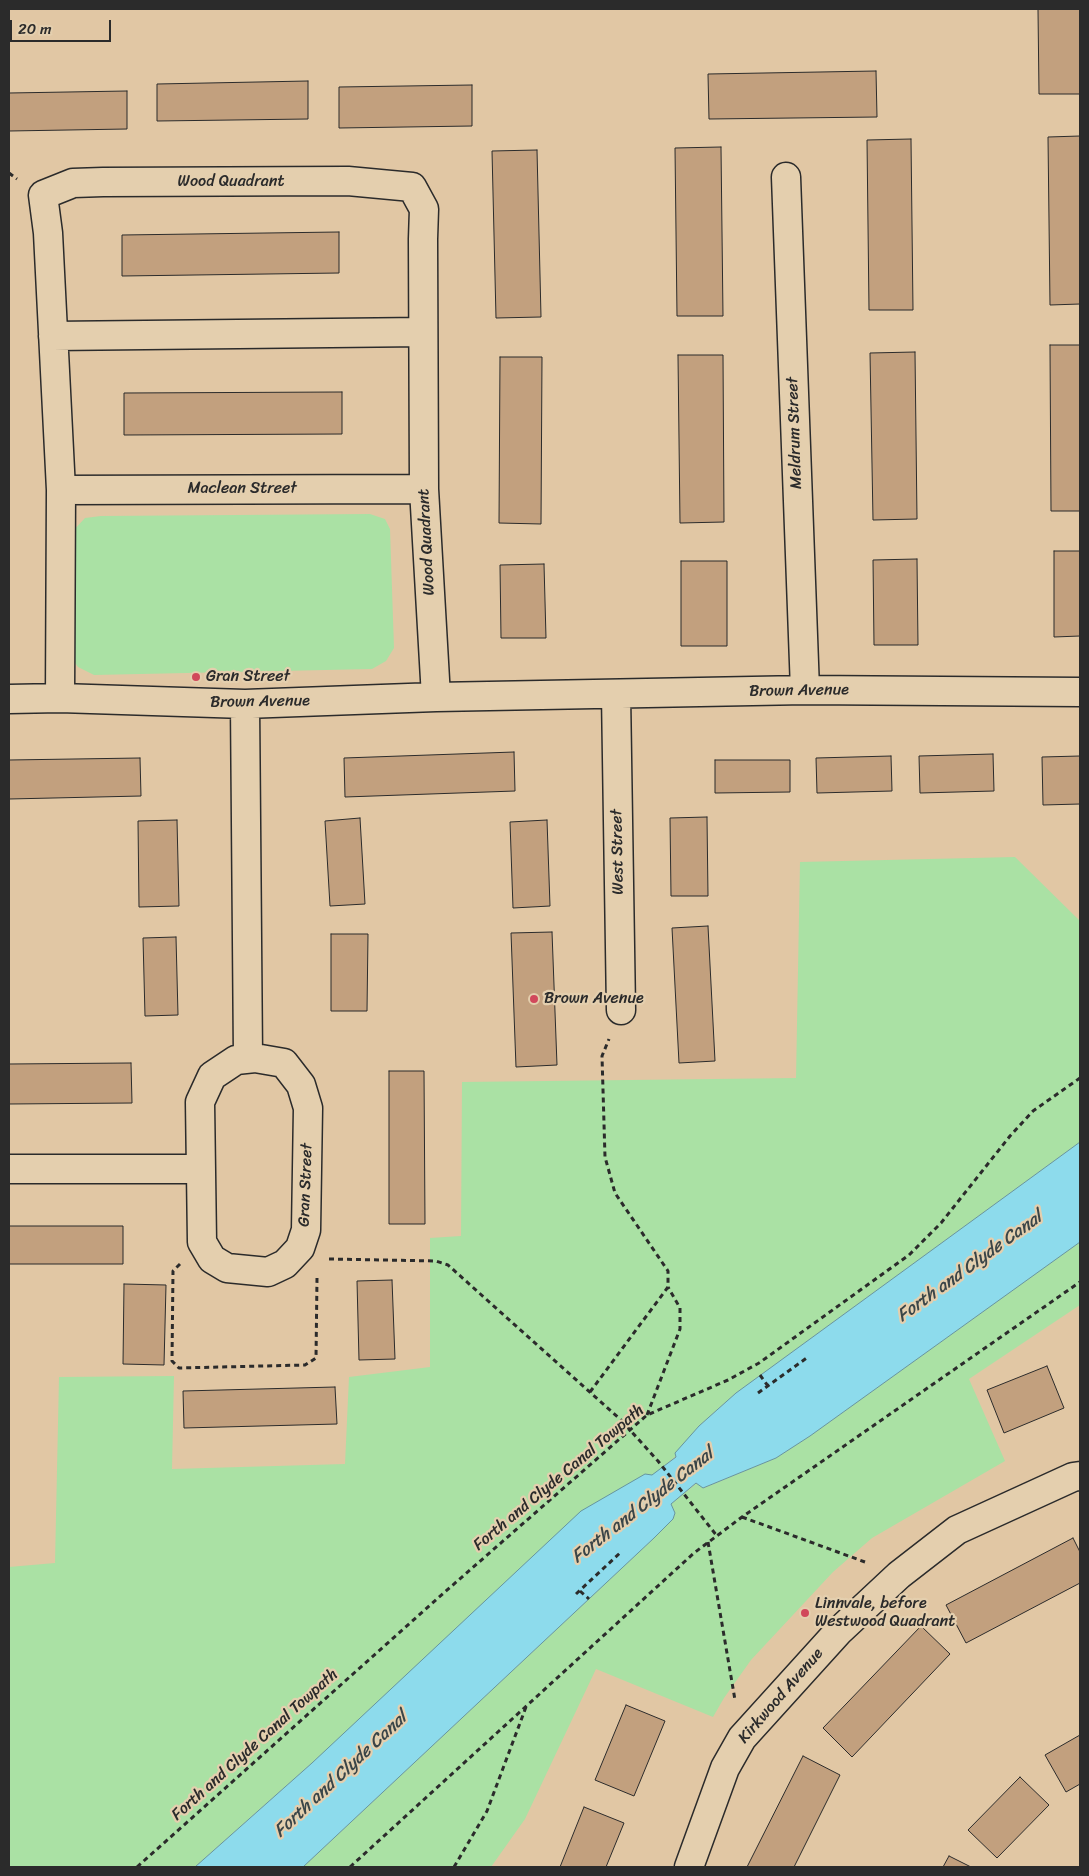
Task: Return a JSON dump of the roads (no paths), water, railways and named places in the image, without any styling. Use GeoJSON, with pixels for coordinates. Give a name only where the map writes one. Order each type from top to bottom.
{"type":"FeatureCollection","features":[{"type":"Feature","properties":{"kind":"street","name":"Meldrum Street"},"geometry":{"type":"LineString","coordinates":[[786,177],[805,690]]}},
{"type":"Feature","properties":{"kind":"street","name":"Wood Quadrant"},"geometry":{"type":"LineString","coordinates":[[60,698],[61,490],[48,232],[43,195],[73,182],[348,181],[412,186],[424,208],[424,489],[436,696]]}},
{"type":"Feature","properties":{"kind":"street"},"geometry":{"type":"LineString","coordinates":[[53,336],[423,332]]}},
{"type":"Feature","properties":{"kind":"street","name":"Maclean Street"},"geometry":{"type":"LineString","coordinates":[[61,490],[424,489]]}},
{"type":"Feature","properties":{"kind":"street","name":"Brown Avenue"},"geometry":{"type":"LineString","coordinates":[[9,699],[60,698],[245,704],[436,696],[805,690],[1080,692]]}},
{"type":"Feature","properties":{"kind":"street","name":"West Street"},"geometry":{"type":"LineString","coordinates":[[616,694],[621,1010]]}},
{"type":"Feature","properties":{"kind":"street"},"geometry":{"type":"LineString","coordinates":[[245,704],[248,1058]]}},
{"type":"Feature","properties":{"kind":"street","name":"Gran Street"},"geometry":{"type":"LineString","coordinates":[[256,1058],[284,1062],[301,1085],[308,1108],[306,1230],[310,1244],[300,1248],[285,1264],[268,1272],[227,1268],[212,1259],[202,1242],[200,1169],[200,1102],[212,1076],[236,1060],[256,1058]]}},
{"type":"Feature","properties":{"kind":"street"},"geometry":{"type":"LineString","coordinates":[[9,1168],[200,1169]]}},
{"type":"Feature","properties":{"kind":"street","name":"Kirkwood Avenue"},"geometry":{"type":"LineString","coordinates":[[689,1867],[725,1768],[742,1738],[838,1632],[899,1575],[957,1530],[1073,1477],[1080,1476]]}},
{"type":"Feature","properties":{"kind":"water","name":"Forth and Clyde Canal"},"geometry":{"type":"Polygon","coordinates":[[[1080,1142],[1080,1242],[810,1436],[776,1458],[703,1488],[696,1483],[671,1504],[675,1513],[673,1519],[654,1538],[303,1867],[195,1867],[312,1763],[581,1511],[645,1474],[652,1475],[676,1457],[675,1453],[699,1426],[736,1393],[1080,1142]]]}},
{"type":"Feature","properties":{"kind":"place","name":"Gran Street"},"geometry":{"type":"Point","coordinates":[196,677]}},
{"type":"Feature","properties":{"kind":"place","name":"Brown Avenue"},"geometry":{"type":"Point","coordinates":[534,999]}},
{"type":"Feature","properties":{"kind":"place","name":"Linnvale, before Westwood Quadrant"},"geometry":{"type":"Point","coordinates":[805,1613]}}]}
